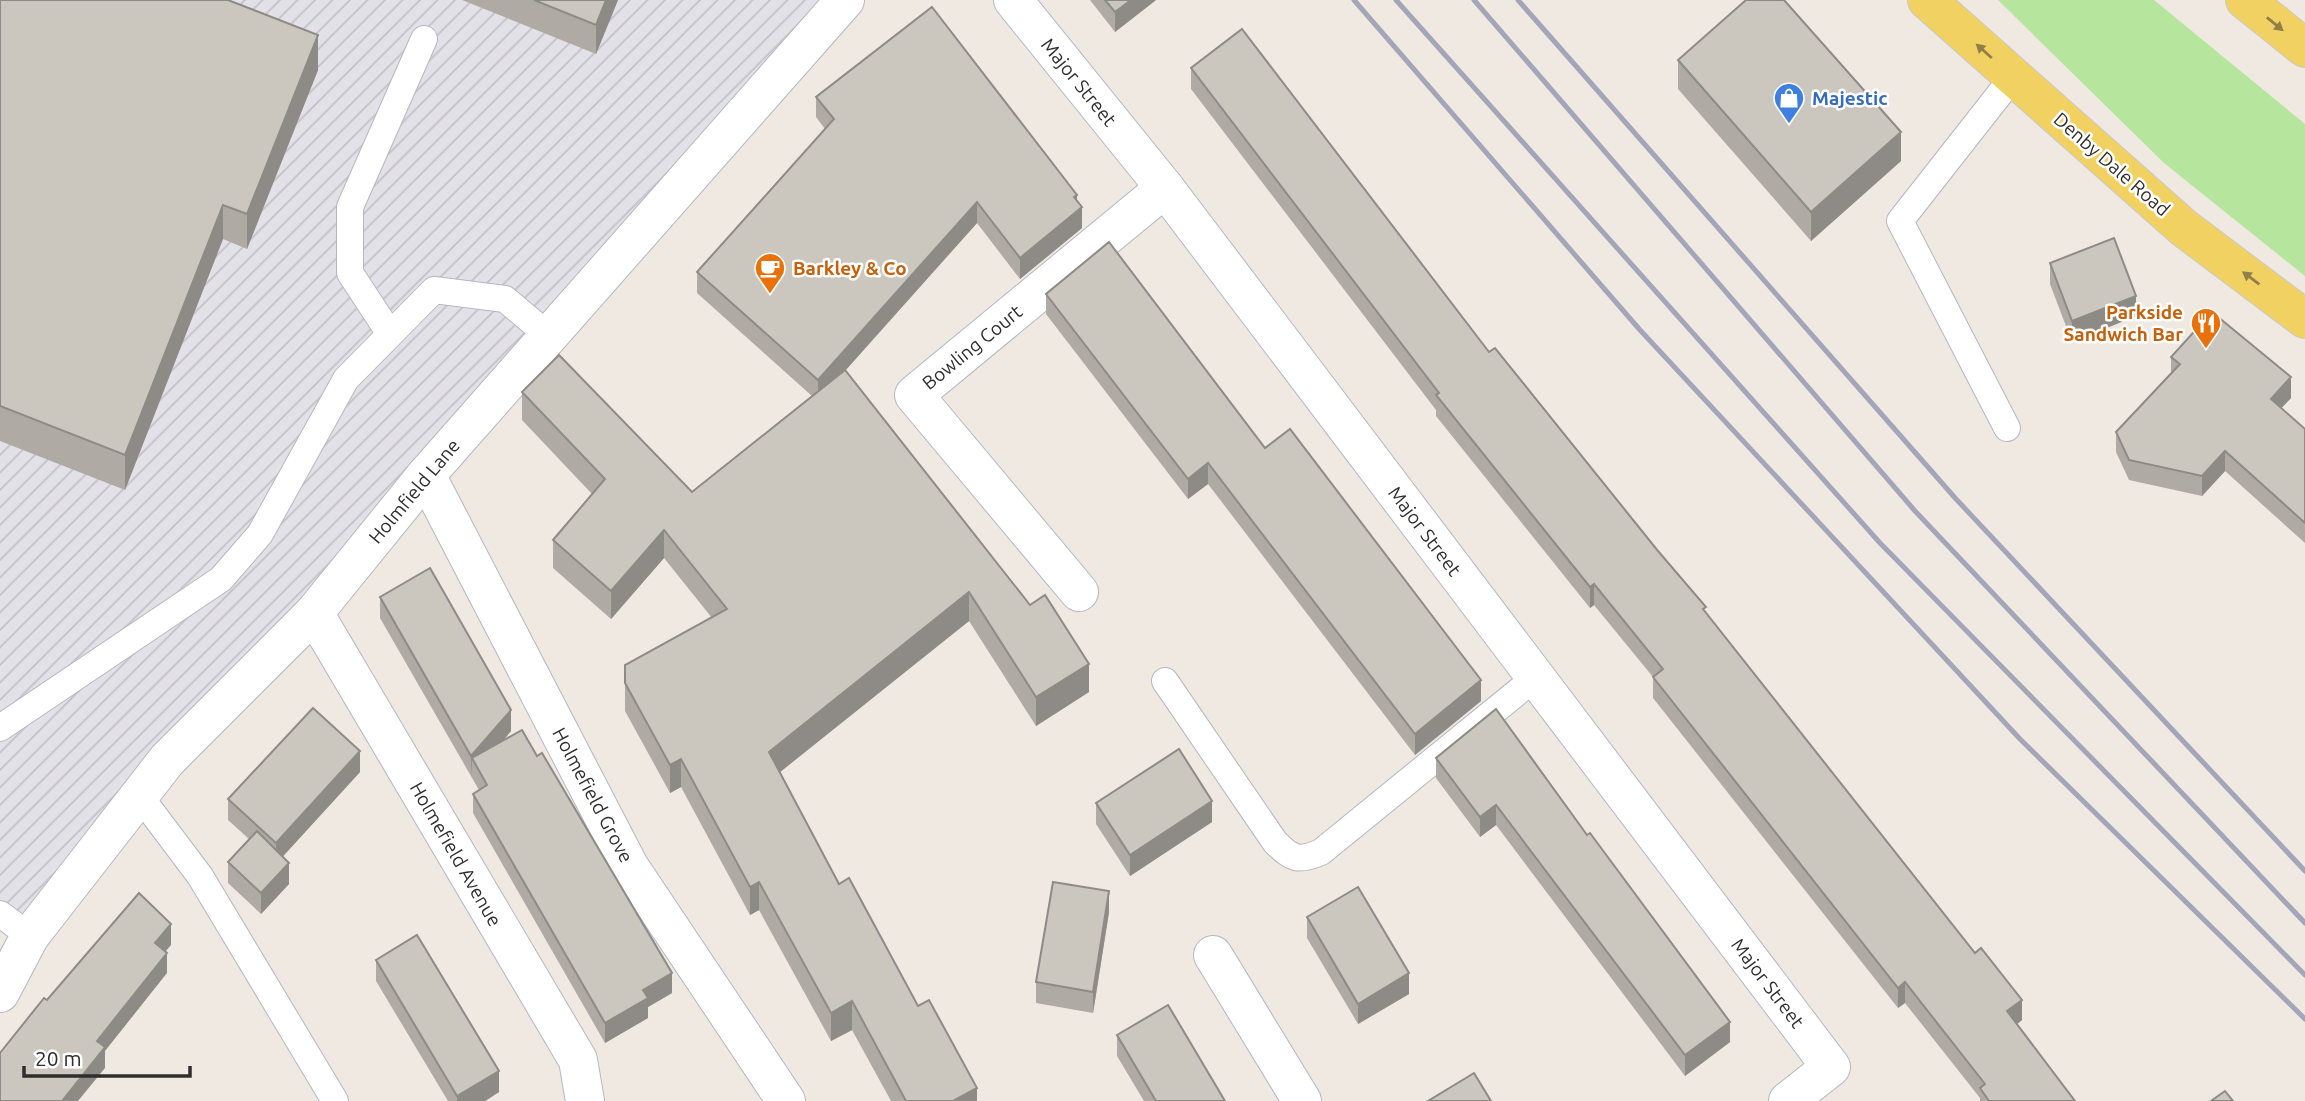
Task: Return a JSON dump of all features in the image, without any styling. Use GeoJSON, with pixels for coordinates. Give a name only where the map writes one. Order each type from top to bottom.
{"type":"FeatureCollection","features":[{"type":"Feature","properties":{"kind":"main road","name":"Denby Dale Road"},"geometry":{"type":"LineString","coordinates":[[1927,0],[2184,228],[2305,319]]}},
{"type":"Feature","properties":{"kind":"main road"},"geometry":{"type":"LineString","coordinates":[[2245,0],[2305,48]]}},
{"type":"Feature","properties":{"kind":"street","name":"Holmfield Lane"},"geometry":{"type":"LineString","coordinates":[[0,993],[30,936],[167,760],[314,613],[426,475],[845,0]]}},
{"type":"Feature","properties":{"kind":"street","name":"Major Street"},"geometry":{"type":"LineString","coordinates":[[1013,0],[1165,188],[1831,1067],[1788,1101]]}},
{"type":"Feature","properties":{"kind":"street","name":"Bowling Court"},"geometry":{"type":"LineString","coordinates":[[1079,592],[914,395],[1165,188]]}},
{"type":"Feature","properties":{"kind":"street","name":"Holmefield Grove"},"geometry":{"type":"LineString","coordinates":[[426,475],[629,866],[786,1101]]}},
{"type":"Feature","properties":{"kind":"street","name":"Holmefield Avenue"},"geometry":{"type":"LineString","coordinates":[[314,613],[578,1060],[585,1101]]}},
{"type":"Feature","properties":{"kind":"street"},"geometry":{"type":"LineString","coordinates":[[1213,955],[1303,1101]]}},
{"type":"Feature","properties":{"kind":"lane"},"geometry":{"type":"LineString","coordinates":[[390,334],[350,273],[350,207],[424,40]]}},
{"type":"Feature","properties":{"kind":"lane"},"geometry":{"type":"LineString","coordinates":[[2007,428],[1900,221],[2013,77]]}},
{"type":"Feature","properties":{"kind":"lane"},"geometry":{"type":"LineString","coordinates":[[0,728],[221,579],[260,534],[346,379],[433,290],[505,299],[549,336]]}},
{"type":"Feature","properties":{"kind":"lane"},"geometry":{"type":"LineString","coordinates":[[1165,681],[1275,842],[1286,854],[1295,858],[1308,858],[1321,852],[1536,677]]}},
{"type":"Feature","properties":{"kind":"lane"},"geometry":{"type":"LineString","coordinates":[[139,795],[200,876],[335,1101]]}},
{"type":"Feature","properties":{"kind":"lane"},"geometry":{"type":"LineString","coordinates":[[0,914],[30,936]]}},
{"type":"Feature","properties":{"kind":"shaded area"},"geometry":{"type":"Polygon","coordinates":[[[0,0],[845,0],[30,936],[0,914],[0,0]]]}},
{"type":"Feature","properties":{"kind":"green space"},"geometry":{"type":"Polygon","coordinates":[[[1998,0],[2154,0],[2305,124],[2305,276],[2164,163],[1998,0]]]}},
{"type":"Feature","properties":{"kind":"building"},"geometry":{"type":"Polygon","coordinates":[[[0,0],[228,0],[318,35],[247,214],[223,205],[125,455],[0,406],[0,0]]]}},
{"type":"Feature","properties":{"kind":"building"},"geometry":{"type":"Polygon","coordinates":[[[534,0],[606,0],[596,25],[534,0]]]}},
{"type":"Feature","properties":{"kind":"building"},"geometry":{"type":"Polygon","coordinates":[[[1105,0],[1131,0],[1115,12],[1105,0]]]}},
{"type":"Feature","properties":{"kind":"building","name":"Majestic"},"geometry":{"type":"Polygon","coordinates":[[[1746,0],[1784,0],[1901,132],[1811,212],[1678,60],[1746,0]]]}},
{"type":"Feature","properties":{"kind":"building"},"geometry":{"type":"Polygon","coordinates":[[[932,7],[1077,195],[1074,197],[1082,207],[1020,258],[977,202],[818,380],[697,272],[834,119],[816,97],[932,7]]]}},
{"type":"Feature","properties":{"kind":"building"},"geometry":{"type":"Polygon","coordinates":[[[1242,29],[1489,352],[1495,348],[1706,607],[1703,609],[1975,953],[1981,948],[2022,1000],[2007,1011],[2075,1101],[1989,1101],[1980,1088],[1985,1084],[1905,982],[1898,988],[1653,677],[1663,669],[1594,584],[1590,587],[1436,395],[1439,393],[1191,68],[1242,29]]]}},
{"type":"Feature","properties":{"kind":"building"},"geometry":{"type":"Polygon","coordinates":[[[2114,238],[2136,296],[2072,321],[2050,263],[2114,238]]]}},
{"type":"Feature","properties":{"kind":"building"},"geometry":{"type":"Polygon","coordinates":[[[1109,242],[1265,448],[1290,429],[1481,680],[1415,734],[1208,463],[1188,479],[1046,294],[1109,242]]]}},
{"type":"Feature","properties":{"kind":"building"},"geometry":{"type":"Polygon","coordinates":[[[2212,312],[2291,377],[2271,399],[2305,429],[2305,523],[2225,451],[2202,476],[2129,460],[2116,432],[2180,364],[2171,357],[2212,312]]]}},
{"type":"Feature","properties":{"kind":"building"},"geometry":{"type":"Polygon","coordinates":[[[559,355],[692,492],[845,370],[1030,605],[1045,595],[1089,664],[1036,697],[969,592],[769,752],[839,884],[849,878],[918,1006],[929,1000],[977,1088],[953,1101],[906,1101],[852,1001],[831,1013],[759,882],[750,887],[681,759],[670,765],[625,683],[625,665],[727,609],[664,530],[611,591],[553,540],[605,479],[522,392],[559,355]]]}},
{"type":"Feature","properties":{"kind":"building"},"geometry":{"type":"Polygon","coordinates":[[[430,568],[511,710],[471,756],[380,597],[430,568]]]}},
{"type":"Feature","properties":{"kind":"building"},"geometry":{"type":"Polygon","coordinates":[[[313,708],[360,751],[276,843],[228,799],[313,708]]]}},
{"type":"Feature","properties":{"kind":"building"},"geometry":{"type":"Polygon","coordinates":[[[1496,709],[1587,835],[1590,833],[1730,1022],[1685,1055],[1496,805],[1480,817],[1436,758],[1496,709]]]}},
{"type":"Feature","properties":{"kind":"building"},"geometry":{"type":"Polygon","coordinates":[[[522,730],[537,756],[542,753],[672,973],[643,990],[648,998],[605,1023],[473,794],[487,785],[472,758],[522,730]]]}},
{"type":"Feature","properties":{"kind":"building"},"geometry":{"type":"Polygon","coordinates":[[[1179,749],[1212,801],[1130,855],[1096,803],[1179,749]]]}},
{"type":"Feature","properties":{"kind":"building"},"geometry":{"type":"Polygon","coordinates":[[[257,831],[289,863],[261,893],[228,862],[257,831]]]}},
{"type":"Feature","properties":{"kind":"building"},"geometry":{"type":"Polygon","coordinates":[[[1053,882],[1109,891],[1093,992],[1036,982],[1053,882]]]}},
{"type":"Feature","properties":{"kind":"building"},"geometry":{"type":"Polygon","coordinates":[[[1358,887],[1409,973],[1358,1004],[1307,917],[1358,887]]]}},
{"type":"Feature","properties":{"kind":"building"},"geometry":{"type":"Polygon","coordinates":[[[139,893],[171,924],[155,943],[167,953],[97,1041],[105,1047],[62,1101],[0,1101],[0,1053],[44,998],[47,1000],[139,893]]]}},
{"type":"Feature","properties":{"kind":"building"},"geometry":{"type":"Polygon","coordinates":[[[417,935],[499,1071],[457,1096],[376,960],[417,935]]]}},
{"type":"Feature","properties":{"kind":"building"},"geometry":{"type":"Polygon","coordinates":[[[1168,1005],[1225,1101],[1156,1101],[1117,1035],[1168,1005]]]}},
{"type":"Feature","properties":{"kind":"building"},"geometry":{"type":"Polygon","coordinates":[[[1474,1073],[1491,1101],[1428,1101],[1474,1073]]]}},
{"type":"Feature","properties":{"kind":"building"},"geometry":{"type":"Polygon","coordinates":[[[2225,1091],[2233,1101],[2211,1101],[2225,1091]]]}},
{"type":"Feature","properties":{"kind":"railway"},"geometry":{"type":"LineString","coordinates":[[1354,0],[1640,330],[2020,739],[2305,1019]]}},
{"type":"Feature","properties":{"kind":"railway"},"geometry":{"type":"LineString","coordinates":[[1396,0],[1880,543],[2305,975]]}},
{"type":"Feature","properties":{"kind":"railway"},"geometry":{"type":"LineString","coordinates":[[1474,0],[1915,511],[2305,923]]}},
{"type":"Feature","properties":{"kind":"railway"},"geometry":{"type":"LineString","coordinates":[[1518,0],[1956,499],[2305,871]]}},
{"type":"Feature","properties":{"kind":"place","name":"Majestic"},"geometry":{"type":"Point","coordinates":[1789,125]}},
{"type":"Feature","properties":{"kind":"place","name":"Barkley & Co"},"geometry":{"type":"Point","coordinates":[770,295]}},
{"type":"Feature","properties":{"kind":"place","name":"Parkside Sandwich Bar"},"geometry":{"type":"Point","coordinates":[2206,350]}}]}
